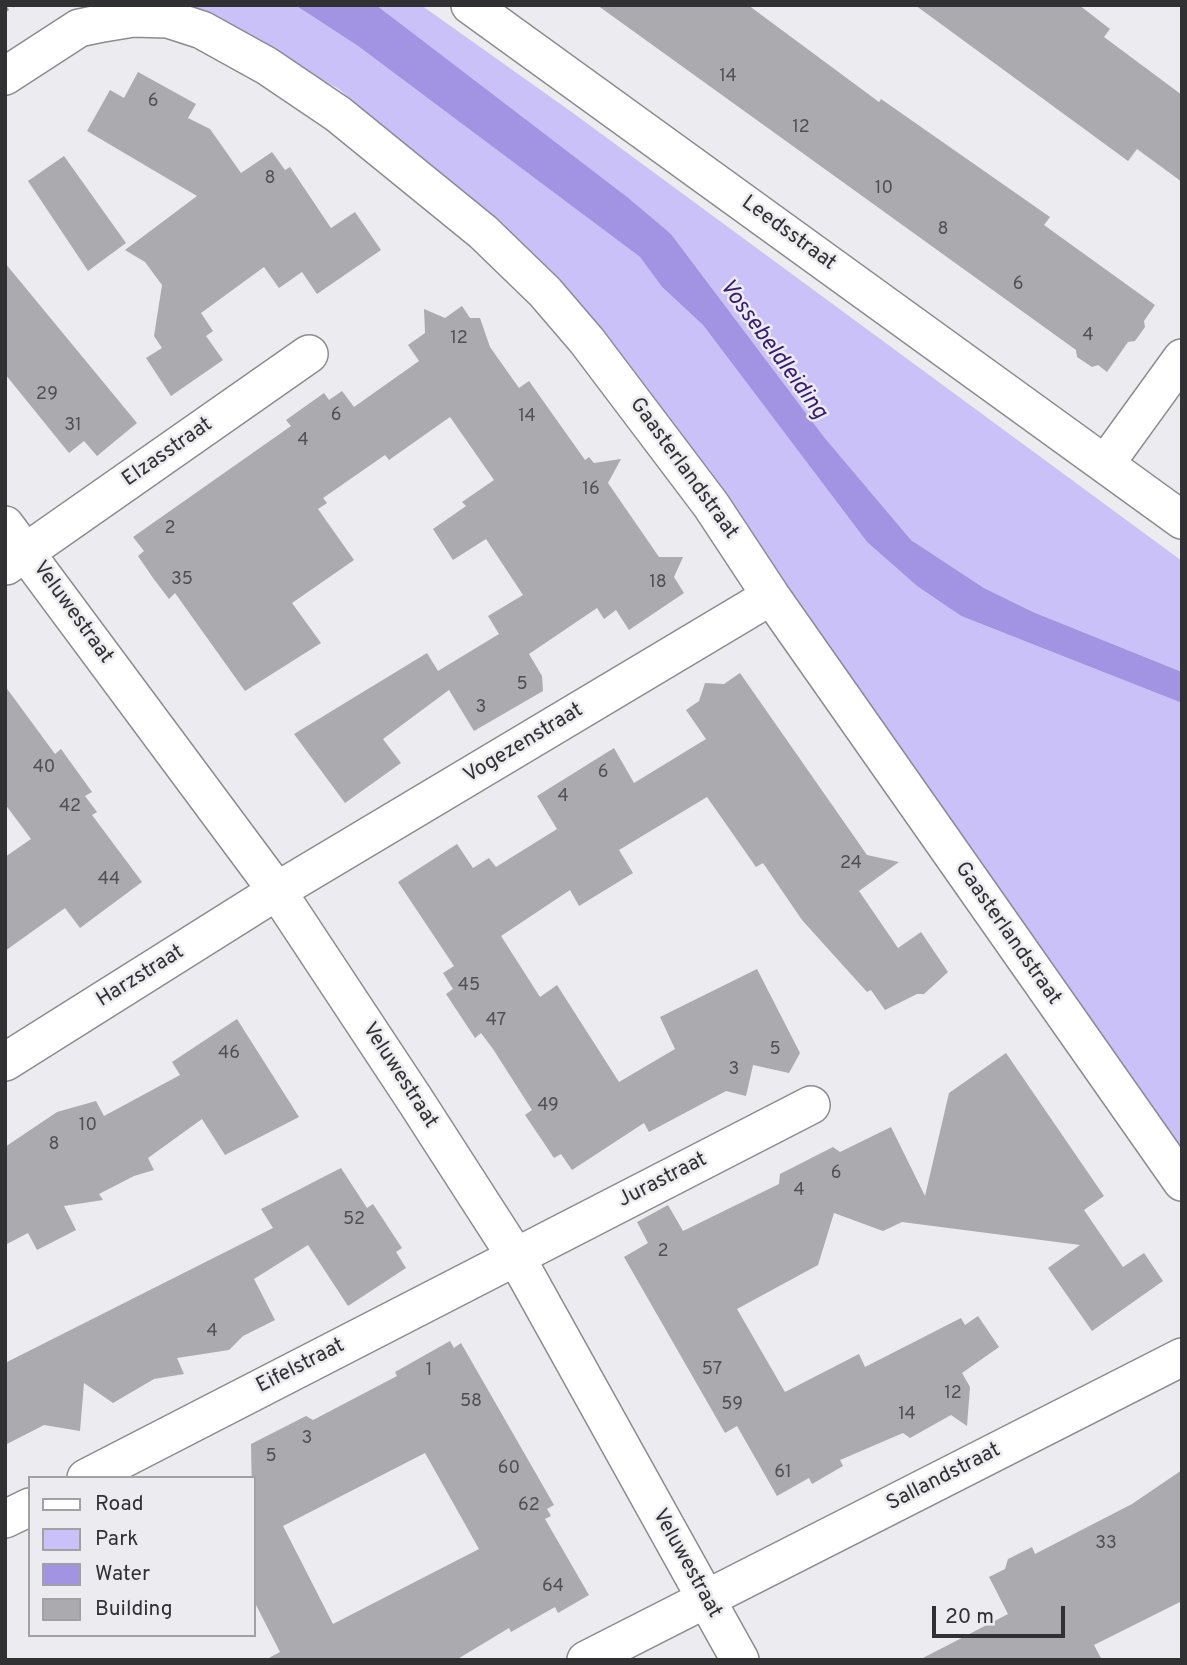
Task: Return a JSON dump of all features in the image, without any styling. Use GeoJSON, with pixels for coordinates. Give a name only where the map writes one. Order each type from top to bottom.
{"type":"FeatureCollection","features":[{"type":"Feature","properties":{"kind":"street","name":"Leedsstraat"},"geometry":{"type":"LineString","coordinates":[[470,5],[1182,520]]}},
{"type":"Feature","properties":{"kind":"street","name":"Gaasterlandstraat"},"geometry":{"type":"LineString","coordinates":[[5,76],[79,29],[134,18],[168,19],[202,30],[267,66],[338,114],[483,232],[545,292],[628,392],[711,505],[771,596],[1182,1182]]}},
{"type":"Feature","properties":{"kind":"street","name":"Elzasstraat"},"geometry":{"type":"LineString","coordinates":[[12,548],[309,354]]}},
{"type":"Feature","properties":{"kind":"street"},"geometry":{"type":"LineString","coordinates":[[1106,463],[1182,358]]}},
{"type":"Feature","properties":{"kind":"street","name":"Veluwestraat"},"geometry":{"type":"LineString","coordinates":[[12,548],[277,891],[516,1257],[740,1660]]}},
{"type":"Feature","properties":{"kind":"street","name":"Vogezenstraat"},"geometry":{"type":"LineString","coordinates":[[277,891],[771,596]]}},
{"type":"Feature","properties":{"kind":"street","name":"Harzstraat"},"geometry":{"type":"LineString","coordinates":[[5,1062],[277,891]]}},
{"type":"Feature","properties":{"kind":"street","name":"Jurastraat"},"geometry":{"type":"LineString","coordinates":[[516,1257],[811,1105]]}},
{"type":"Feature","properties":{"kind":"street","name":"Eifelstraat"},"geometry":{"type":"LineString","coordinates":[[90,1476],[516,1257]]}},
{"type":"Feature","properties":{"kind":"street","name":"Sallandstraat"},"geometry":{"type":"LineString","coordinates":[[586,1660],[1182,1357]]}},
{"type":"Feature","properties":{"kind":"street"},"geometry":{"type":"LineString","coordinates":[[5,1519],[28,1508]]}},
{"type":"Feature","properties":{"kind":"path"},"geometry":{"type":"LineString","coordinates":[[5,10],[13,5]]}},
{"type":"Feature","properties":{"kind":"green space"},"geometry":{"type":"Polygon","coordinates":[[[188,5],[295,5],[358,46],[640,257],[662,287],[703,325],[867,542],[917,586],[961,616],[1182,703],[1182,1163],[606,335],[411,151],[339,89],[188,5]]]}},
{"type":"Feature","properties":{"kind":"green space"},"geometry":{"type":"Polygon","coordinates":[[[376,5],[421,5],[573,113],[1182,561],[1182,672],[1033,612],[984,588],[911,540],[824,437],[671,234],[376,5]]]}},
{"type":"Feature","properties":{"kind":"water"},"geometry":{"type":"Polygon","coordinates":[[[295,5],[376,5],[627,197],[671,234],[824,437],[911,540],[984,588],[1033,612],[1182,672],[1182,703],[961,616],[917,586],[867,542],[703,325],[662,287],[640,257],[358,46],[295,5]]]}},
{"type":"Feature","properties":{"kind":"building"},"geometry":{"type":"Polygon","coordinates":[[[597,5],[748,5],[879,102],[881,99],[1050,217],[1044,225],[1155,305],[1144,321],[1145,327],[1135,341],[1128,342],[1107,372],[1098,365],[1092,367],[1077,357],[1076,350],[597,5]]]}},
{"type":"Feature","properties":{"kind":"building"},"geometry":{"type":"Polygon","coordinates":[[[915,5],[1079,5],[1110,29],[1104,37],[1182,95],[1182,182],[1137,149],[1128,161],[915,5]]]}},
{"type":"Feature","properties":{"kind":"building"},"geometry":{"type":"Polygon","coordinates":[[[138,72],[196,104],[188,118],[210,129],[241,173],[272,152],[285,170],[290,167],[331,228],[355,212],[381,250],[317,294],[302,272],[279,288],[264,267],[201,313],[213,331],[206,336],[223,360],[171,396],[146,358],[162,348],[154,336],[162,285],[145,262],[125,250],[197,196],[87,131],[110,90],[124,98],[138,72]]]}},
{"type":"Feature","properties":{"kind":"building"},"geometry":{"type":"Polygon","coordinates":[[[64,156],[126,243],[88,271],[28,181],[64,156]]]}},
{"type":"Feature","properties":{"kind":"building"},"geometry":{"type":"Polygon","coordinates":[[[5,263],[137,423],[97,456],[84,441],[69,453],[5,374],[5,263]]]}},
{"type":"Feature","properties":{"kind":"building"},"geometry":{"type":"Polygon","coordinates":[[[462,306],[470,318],[480,318],[490,347],[519,388],[529,381],[585,460],[589,457],[594,463],[621,459],[608,483],[659,557],[683,557],[674,577],[684,593],[629,630],[616,610],[604,619],[597,608],[529,654],[542,676],[543,691],[474,731],[449,690],[383,739],[401,763],[345,803],[294,734],[427,653],[438,671],[499,634],[488,616],[523,595],[486,539],[453,560],[433,529],[466,506],[462,502],[494,480],[450,417],[389,460],[385,455],[323,498],[327,503],[318,509],[354,560],[292,603],[321,643],[245,691],[175,593],[169,599],[153,578],[138,556],[144,551],[133,537],[291,426],[286,420],[324,393],[329,400],[342,391],[354,407],[419,361],[408,345],[425,333],[424,309],[445,318],[462,306]]]}},
{"type":"Feature","properties":{"kind":"building"},"geometry":{"type":"Polygon","coordinates":[[[740,673],[867,855],[899,862],[859,891],[898,948],[921,932],[948,972],[924,994],[917,994],[885,1010],[871,990],[867,992],[802,920],[763,863],[756,867],[707,797],[619,850],[633,873],[579,906],[570,890],[501,936],[540,997],[557,985],[619,1082],[675,1049],[660,1017],[757,969],[800,1053],[789,1073],[753,1065],[746,1096],[726,1091],[649,1132],[644,1123],[572,1170],[561,1154],[554,1158],[525,1115],[532,1110],[493,1049],[481,1033],[475,1038],[446,994],[453,989],[443,973],[454,966],[398,882],[457,844],[473,868],[489,858],[496,867],[557,829],[537,796],[614,748],[634,783],[706,739],[686,710],[699,701],[705,683],[724,684],[740,673]]]}},
{"type":"Feature","properties":{"kind":"building"},"geometry":{"type":"Polygon","coordinates":[[[5,686],[55,754],[61,749],[92,792],[85,796],[97,812],[92,815],[142,882],[80,928],[65,908],[5,951],[5,857],[31,839],[5,804],[5,686]]]}},
{"type":"Feature","properties":{"kind":"building"},"geometry":{"type":"Polygon","coordinates":[[[237,1019],[299,1117],[225,1155],[202,1119],[148,1158],[154,1170],[134,1176],[99,1194],[103,1200],[64,1206],[76,1230],[37,1250],[28,1233],[5,1245],[5,1147],[57,1112],[96,1101],[104,1116],[180,1075],[172,1062],[237,1019]]]}},
{"type":"Feature","properties":{"kind":"building"},"geometry":{"type":"Polygon","coordinates":[[[1006,1053],[1104,1196],[1084,1210],[1123,1267],[1144,1253],[1163,1281],[1092,1331],[1048,1268],[1080,1245],[902,1222],[883,1231],[834,1213],[818,1265],[737,1309],[785,1392],[859,1354],[865,1367],[961,1318],[965,1325],[978,1316],[999,1347],[962,1373],[970,1387],[967,1426],[951,1415],[910,1438],[903,1433],[840,1460],[843,1466],[812,1484],[809,1478],[777,1496],[737,1426],[725,1433],[624,1257],[648,1243],[637,1222],[668,1205],[683,1231],[779,1184],[780,1174],[833,1147],[840,1152],[891,1127],[925,1196],[949,1093],[1006,1053]]]}},
{"type":"Feature","properties":{"kind":"building"},"geometry":{"type":"Polygon","coordinates":[[[341,1168],[367,1208],[373,1204],[402,1248],[396,1252],[406,1268],[348,1306],[308,1245],[254,1279],[275,1320],[243,1336],[229,1350],[177,1358],[184,1374],[154,1379],[113,1403],[84,1383],[80,1431],[44,1425],[5,1445],[5,1363],[273,1228],[261,1209],[341,1168]]]}},
{"type":"Feature","properties":{"kind":"building"},"geometry":{"type":"Polygon","coordinates":[[[450,1341],[454,1348],[461,1343],[554,1505],[547,1509],[551,1516],[545,1519],[589,1595],[558,1613],[555,1607],[511,1632],[509,1628],[456,1660],[265,1660],[280,1652],[256,1605],[256,1476],[252,1476],[251,1444],[306,1416],[313,1420],[397,1376],[395,1372],[450,1341]],[[425,1453],[283,1526],[333,1624],[479,1549],[425,1453]]]}},
{"type":"Feature","properties":{"kind":"building"},"geometry":{"type":"Polygon","coordinates":[[[1182,1470],[1182,1601],[1094,1645],[1102,1660],[919,1660],[1008,1614],[989,1577],[1005,1569],[1008,1559],[1032,1547],[1035,1554],[1132,1504],[1182,1470]]]}},
{"type":"Feature","properties":{"kind":"water label","name":"Vossebeldleiding"},"geometry":{"type":"Point","coordinates":[772,350]}}]}
